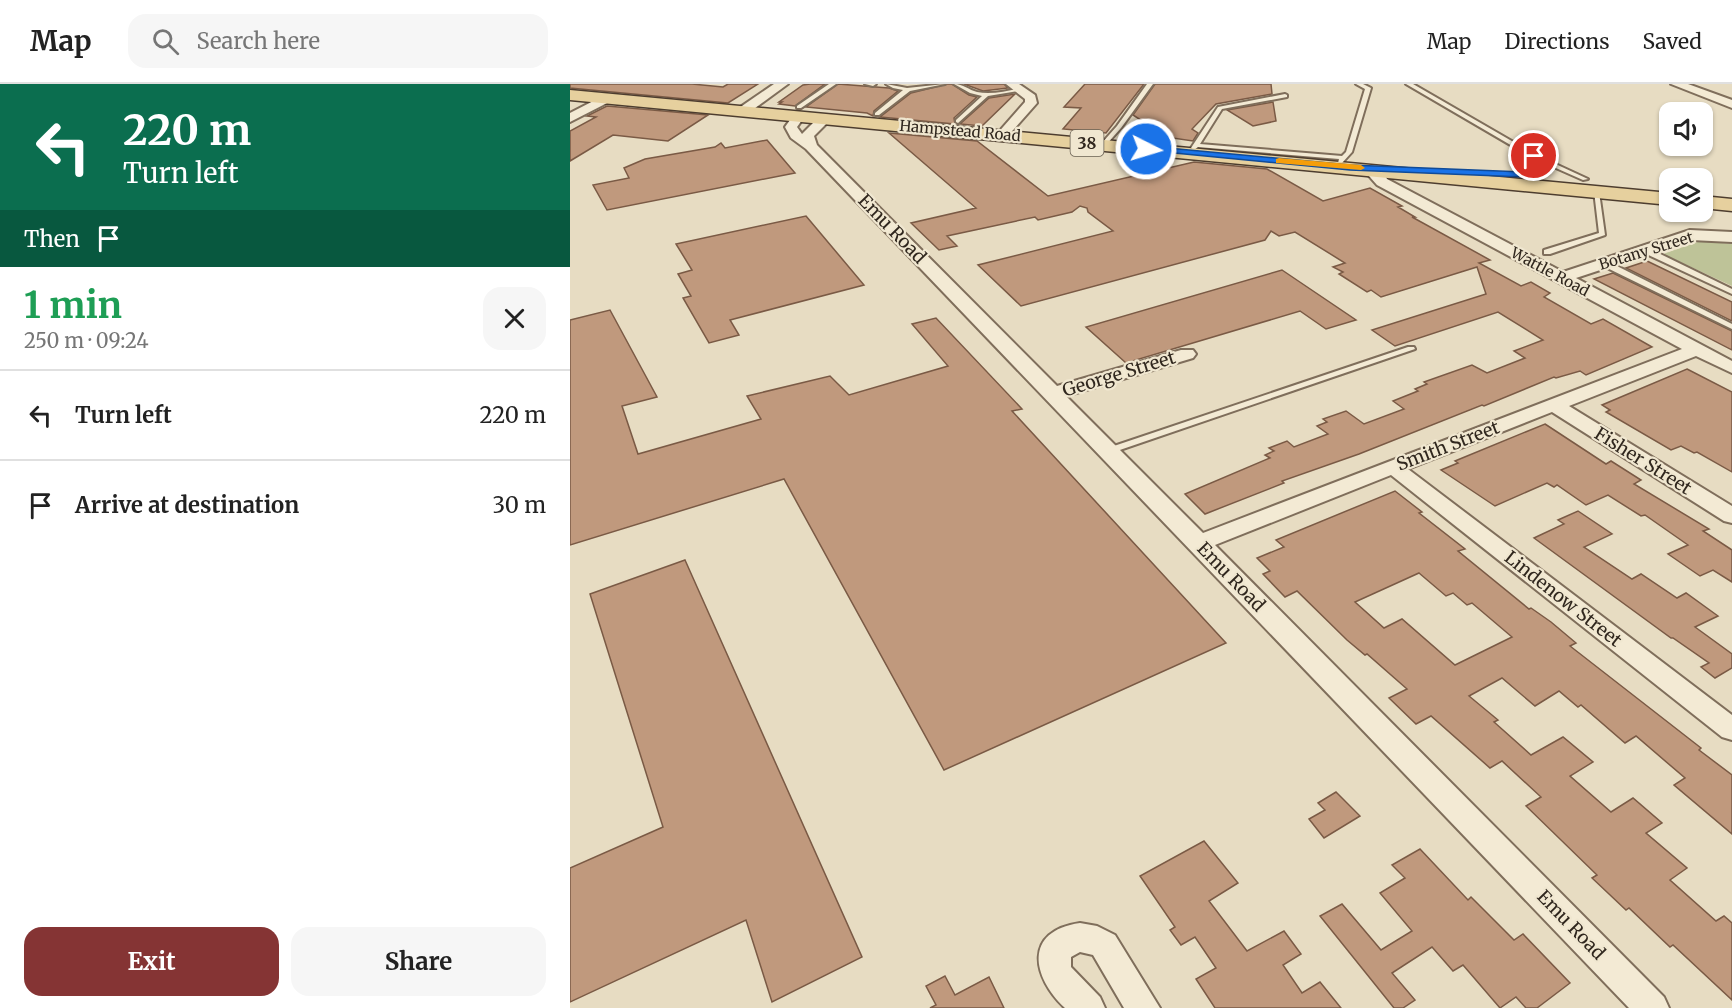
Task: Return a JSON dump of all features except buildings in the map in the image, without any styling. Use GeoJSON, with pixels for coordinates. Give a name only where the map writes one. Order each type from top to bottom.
{"type":"FeatureCollection","features":[{"type":"Feature","properties":{"kind":"main road","name":"Hampstead Road"},"geometry":{"type":"LineString","coordinates":[[570,95],[742,111],[799,112],[825,118],[1002,135],[1193,149],[1344,164],[1524,174],[1659,197]]}},
{"type":"Feature","properties":{"kind":"main road","name":"Hampstead Road"},"geometry":{"type":"LineString","coordinates":[[1344,164],[1376,170],[1590,186],[1659,187]]}},
{"type":"Feature","properties":{"kind":"main road"},"geometry":{"type":"LineString","coordinates":[[1713,191],[1732,193]]}},
{"type":"Feature","properties":{"kind":"main road"},"geometry":{"type":"LineString","coordinates":[[1713,203],[1732,205]]}},
{"type":"Feature","properties":{"kind":"street"},"geometry":{"type":"LineString","coordinates":[[742,111],[782,84]]}},
{"type":"Feature","properties":{"kind":"street"},"geometry":{"type":"LineString","coordinates":[[1677,84],[1732,104]]}},
{"type":"Feature","properties":{"kind":"street"},"geometry":{"type":"LineString","coordinates":[[1002,135],[1031,103],[1030,98],[1016,87]]}},
{"type":"Feature","properties":{"kind":"street"},"geometry":{"type":"LineString","coordinates":[[570,118],[604,99]]}},
{"type":"Feature","properties":{"kind":"street","name":"Emu Road"},"geometry":{"type":"LineString","coordinates":[[799,112],[791,126],[792,130],[811,146],[1652,1008]]}},
{"type":"Feature","properties":{"kind":"street"},"geometry":{"type":"LineString","coordinates":[[811,146],[807,135],[825,118]]}},
{"type":"Feature","properties":{"kind":"street","name":"Wattle Road"},"geometry":{"type":"LineString","coordinates":[[1376,170],[1376,176],[1382,182],[1732,368]]}},
{"type":"Feature","properties":{"kind":"street","name":"Botany Street"},"geometry":{"type":"LineString","coordinates":[[1561,278],[1694,234],[1732,237]]}},
{"type":"Feature","properties":{"kind":"street","name":"Smith Street"},"geometry":{"type":"LineString","coordinates":[[1198,543],[1697,349]]}},
{"type":"Feature","properties":{"kind":"street","name":"George Street"},"geometry":{"type":"LineString","coordinates":[[1052,394],[1187,354]]}},
{"type":"Feature","properties":{"kind":"street","name":"Fisher Street"},"geometry":{"type":"LineString","coordinates":[[1554,405],[1732,516]]}},
{"type":"Feature","properties":{"kind":"street","name":"Lindenow Street"},"geometry":{"type":"LineString","coordinates":[[1394,467],[1732,730]]}},
{"type":"Feature","properties":{"kind":"street"},"geometry":{"type":"LineString","coordinates":[[1088,1008],[1061,980],[1054,965],[1056,952],[1062,944],[1068,939],[1082,936],[1095,938],[1104,945],[1143,1008]]}},
{"type":"Feature","properties":{"kind":"lane"},"geometry":{"type":"LineString","coordinates":[[799,112],[833,84]]}},
{"type":"Feature","properties":{"kind":"lane"},"geometry":{"type":"LineString","coordinates":[[889,84],[893,87],[910,88],[942,84]]}},
{"type":"Feature","properties":{"kind":"lane"},"geometry":{"type":"LineString","coordinates":[[957,84],[968,92],[987,95],[1016,87]]}},
{"type":"Feature","properties":{"kind":"lane"},"geometry":{"type":"LineString","coordinates":[[1103,144],[1119,127],[1150,84]]}},
{"type":"Feature","properties":{"kind":"lane"},"geometry":{"type":"LineString","coordinates":[[1344,164],[1368,88],[1359,84]]}},
{"type":"Feature","properties":{"kind":"lane"},"geometry":{"type":"LineString","coordinates":[[1409,84],[1590,186],[1603,234],[1547,252]]}},
{"type":"Feature","properties":{"kind":"lane"},"geometry":{"type":"LineString","coordinates":[[877,114],[910,88]]}},
{"type":"Feature","properties":{"kind":"lane"},"geometry":{"type":"LineString","coordinates":[[958,121],[987,95]]}},
{"type":"Feature","properties":{"kind":"lane"},"geometry":{"type":"LineString","coordinates":[[1193,149],[1220,108],[1285,96]]}},
{"type":"Feature","properties":{"kind":"lane"},"geometry":{"type":"LineString","coordinates":[[1524,174],[1533,173],[1540,168],[1534,156]]}},
{"type":"Feature","properties":{"kind":"lane"},"geometry":{"type":"LineString","coordinates":[[1645,250],[1732,292]]}},
{"type":"Feature","properties":{"kind":"lane"},"geometry":{"type":"LineString","coordinates":[[1604,263],[1732,327]]}},
{"type":"Feature","properties":{"kind":"lane"},"geometry":{"type":"LineString","coordinates":[[1108,451],[1412,349]]}},
{"type":"Feature","properties":{"kind":"green space"},"geometry":{"type":"Polygon","coordinates":[[[1701,241],[1732,244],[1732,286],[1663,254],[1701,241]]]}},
{"type":"Feature","properties":{"kind":"slow traffic"},"geometry":{"type":"LineString","coordinates":[[1279,161],[1361,168]]}},
{"type":"Feature","properties":{"kind":"route"},"geometry":{"type":"LineString","coordinates":[[1146,149],[1350,167],[1524,174],[1533,173],[1541,167],[1534,156]]}}]}
